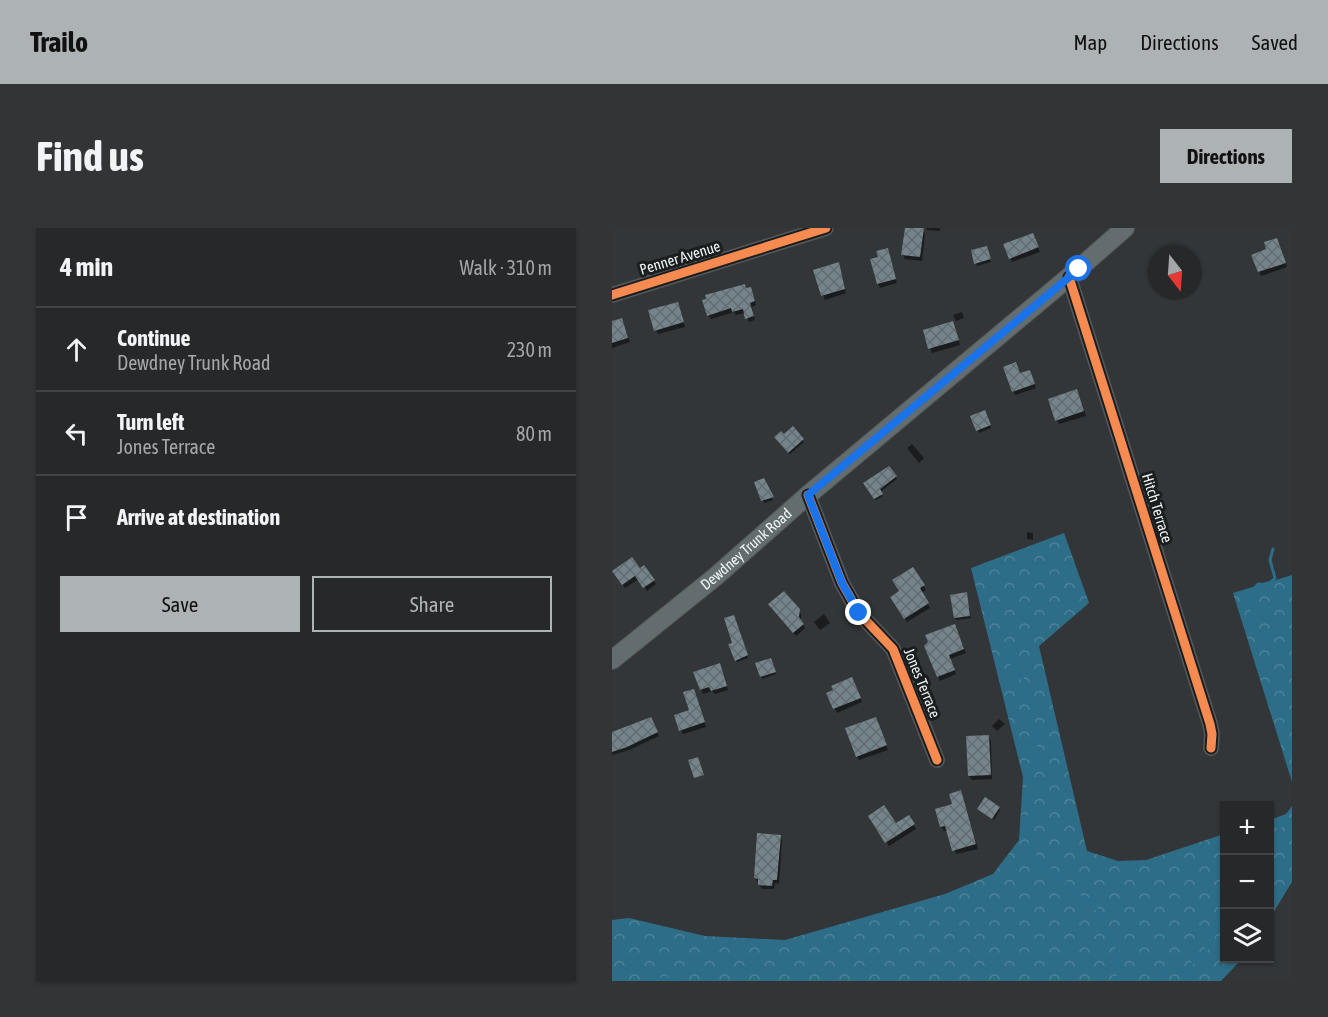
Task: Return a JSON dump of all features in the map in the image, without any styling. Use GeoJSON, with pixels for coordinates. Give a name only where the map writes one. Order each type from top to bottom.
{"type":"FeatureCollection","features":[{"type":"Feature","properties":{"kind":"main road","name":"Dewdney Trunk Road"},"geometry":{"type":"LineString","coordinates":[[612,660],[715,577],[808,495],[1125,228]]}},
{"type":"Feature","properties":{"kind":"street","name":"Penner Avenue"},"geometry":{"type":"LineString","coordinates":[[612,295],[826,228]]}},
{"type":"Feature","properties":{"kind":"street","name":"Hitch Terrace"},"geometry":{"type":"LineString","coordinates":[[1069,277],[1210,724],[1211,748]]}},
{"type":"Feature","properties":{"kind":"street","name":"Jones Terrace"},"geometry":{"type":"LineString","coordinates":[[808,495],[842,583],[859,613],[893,649],[937,760]]}},
{"type":"Feature","properties":{"kind":"green space"},"geometry":{"type":"Polygon","coordinates":[[[1064,533],[1089,603],[1039,646],[1087,851],[1118,861],[1146,860],[1220,835],[1220,963],[1238,963],[1221,981],[612,981],[612,920],[629,918],[705,936],[785,940],[945,894],[993,874],[1019,840],[1023,777],[971,568],[1064,533]]]}},
{"type":"Feature","properties":{"kind":"green space"},"geometry":{"type":"Polygon","coordinates":[[[1292,575],[1292,782],[1233,593],[1292,575]]]}},
{"type":"Feature","properties":{"kind":"green space"},"geometry":{"type":"Polygon","coordinates":[[[1292,806],[1292,882],[1274,911],[1274,818],[1286,814],[1292,806]]]}},
{"type":"Feature","properties":{"kind":"building"},"geometry":{"type":"Polygon","coordinates":[[[905,228],[924,228],[920,257],[901,255],[905,228]]]}},
{"type":"Feature","properties":{"kind":"building"},"geometry":{"type":"Polygon","coordinates":[[[1033,233],[1039,247],[1009,259],[1003,244],[1033,233]]]}},
{"type":"Feature","properties":{"kind":"building"},"geometry":{"type":"Polygon","coordinates":[[[1277,238],[1286,263],[1258,272],[1251,255],[1266,249],[1264,242],[1277,238]]]}},
{"type":"Feature","properties":{"kind":"building"},"geometry":{"type":"Polygon","coordinates":[[[987,246],[991,259],[974,264],[971,250],[987,246]]]}},
{"type":"Feature","properties":{"kind":"building"},"geometry":{"type":"Polygon","coordinates":[[[888,248],[896,279],[877,284],[870,259],[878,257],[876,251],[888,248]]]}},
{"type":"Feature","properties":{"kind":"building"},"geometry":{"type":"Polygon","coordinates":[[[839,262],[845,289],[821,296],[813,270],[839,262]]]}},
{"type":"Feature","properties":{"kind":"building"},"geometry":{"type":"Polygon","coordinates":[[[745,284],[746,288],[751,287],[755,301],[750,303],[754,316],[745,319],[743,309],[732,312],[731,308],[707,316],[702,300],[706,299],[705,295],[745,284]]]}},
{"type":"Feature","properties":{"kind":"building"},"geometry":{"type":"Polygon","coordinates":[[[678,302],[684,322],[654,331],[648,310],[678,302]]]}},
{"type":"Feature","properties":{"kind":"building"},"geometry":{"type":"Polygon","coordinates":[[[622,318],[628,338],[612,343],[612,321],[622,318]]]}},
{"type":"Feature","properties":{"kind":"building"},"geometry":{"type":"Polygon","coordinates":[[[953,321],[959,340],[928,349],[923,330],[953,321]]]}},
{"type":"Feature","properties":{"kind":"building"},"geometry":{"type":"Polygon","coordinates":[[[1016,362],[1020,373],[1030,370],[1035,384],[1012,392],[1003,367],[1016,362]]]}},
{"type":"Feature","properties":{"kind":"building"},"geometry":{"type":"Polygon","coordinates":[[[1077,389],[1084,411],[1055,421],[1048,399],[1077,389]]]}},
{"type":"Feature","properties":{"kind":"building"},"geometry":{"type":"Polygon","coordinates":[[[985,410],[991,425],[976,431],[970,416],[985,410]]]}},
{"type":"Feature","properties":{"kind":"building"},"geometry":{"type":"Polygon","coordinates":[[[793,426],[804,439],[788,453],[774,437],[781,431],[784,434],[793,426]]]}},
{"type":"Feature","properties":{"kind":"building"},"geometry":{"type":"Polygon","coordinates":[[[889,466],[897,476],[880,489],[883,494],[874,499],[863,483],[889,466]]]}},
{"type":"Feature","properties":{"kind":"building"},"geometry":{"type":"Polygon","coordinates":[[[764,478],[774,497],[761,501],[754,482],[764,478]]]}},
{"type":"Feature","properties":{"kind":"building"},"geometry":{"type":"Polygon","coordinates":[[[632,557],[640,568],[644,565],[655,580],[643,588],[635,576],[622,585],[612,571],[632,557]]]}},
{"type":"Feature","properties":{"kind":"building"},"geometry":{"type":"Polygon","coordinates":[[[913,567],[925,585],[920,588],[929,603],[904,619],[890,597],[899,591],[892,580],[913,567]]]}},
{"type":"Feature","properties":{"kind":"building"},"geometry":{"type":"Polygon","coordinates":[[[784,591],[800,609],[799,617],[804,624],[793,633],[768,604],[784,591]]]}},
{"type":"Feature","properties":{"kind":"building"},"geometry":{"type":"Polygon","coordinates":[[[967,592],[970,616],[954,618],[950,595],[967,592]]]}},
{"type":"Feature","properties":{"kind":"building"},"geometry":{"type":"Polygon","coordinates":[[[734,615],[748,655],[735,661],[728,644],[732,643],[724,618],[734,615]]]}},
{"type":"Feature","properties":{"kind":"building"},"geometry":{"type":"Polygon","coordinates":[[[955,624],[964,649],[949,655],[955,670],[937,677],[924,646],[928,642],[925,635],[955,624]]]}},
{"type":"Feature","properties":{"kind":"building"},"geometry":{"type":"Polygon","coordinates":[[[771,658],[776,672],[760,677],[755,663],[771,658]]]}},
{"type":"Feature","properties":{"kind":"building"},"geometry":{"type":"Polygon","coordinates":[[[720,663],[727,686],[711,691],[709,687],[700,690],[693,672],[720,663]]]}},
{"type":"Feature","properties":{"kind":"building"},"geometry":{"type":"Polygon","coordinates":[[[852,677],[861,698],[833,709],[826,693],[833,690],[831,686],[852,677]]]}},
{"type":"Feature","properties":{"kind":"building"},"geometry":{"type":"Polygon","coordinates":[[[694,689],[705,722],[679,731],[674,715],[689,710],[683,692],[694,689]]]}},
{"type":"Feature","properties":{"kind":"building"},"geometry":{"type":"Polygon","coordinates":[[[651,717],[658,732],[612,752],[612,732],[651,717]]]}},
{"type":"Feature","properties":{"kind":"building"},"geometry":{"type":"Polygon","coordinates":[[[876,717],[887,745],[856,757],[845,728],[876,717]]]}},
{"type":"Feature","properties":{"kind":"building"},"geometry":{"type":"Polygon","coordinates":[[[989,735],[991,775],[968,776],[966,736],[989,735]]]}},
{"type":"Feature","properties":{"kind":"building"},"geometry":{"type":"Polygon","coordinates":[[[698,757],[704,775],[694,778],[688,760],[698,757]]]}},
{"type":"Feature","properties":{"kind":"building"},"geometry":{"type":"Polygon","coordinates":[[[961,790],[976,844],[952,851],[945,826],[940,827],[935,809],[952,804],[949,794],[961,790]]]}},
{"type":"Feature","properties":{"kind":"building"},"geometry":{"type":"Polygon","coordinates":[[[985,797],[1000,807],[992,819],[977,809],[985,797]]]}},
{"type":"Feature","properties":{"kind":"building"},"geometry":{"type":"Polygon","coordinates":[[[884,805],[896,823],[909,815],[915,824],[885,843],[868,816],[884,805]]]}},
{"type":"Feature","properties":{"kind":"building"},"geometry":{"type":"Polygon","coordinates":[[[757,833],[781,835],[777,880],[773,880],[772,886],[758,885],[758,879],[754,878],[757,833]]]}},
{"type":"Feature","properties":{"kind":"waterway"},"geometry":{"type":"LineString","coordinates":[[1273,549],[1270,560],[1275,578],[1269,583],[1258,584],[1255,587],[1251,598],[1253,615],[1250,619],[1252,624],[1282,651],[1292,664]]}},
{"type":"Feature","properties":{"kind":"waterway"},"geometry":{"type":"LineString","coordinates":[[1011,654],[1012,665],[1022,677],[1033,712],[1037,763],[1027,791],[1032,836],[1030,845],[1043,866],[1056,873],[1083,899],[1090,899],[1108,927],[1118,951],[1118,981]]}},
{"type":"Feature","properties":{"kind":"waterway"},"geometry":{"type":"LineString","coordinates":[[1274,827],[1281,826],[1292,820]]}},
{"type":"Feature","properties":{"kind":"waterway"},"geometry":{"type":"LineString","coordinates":[[1155,981],[1170,972],[1187,970],[1210,946],[1220,919],[1220,909]]}},
{"type":"Feature","properties":{"kind":"waterway"},"geometry":{"type":"LineString","coordinates":[[647,981],[666,978],[682,981]]}},
{"type":"Feature","properties":{"kind":"cycle path"},"geometry":{"type":"LineString","coordinates":[[612,295],[826,228]]}},
{"type":"Feature","properties":{"kind":"cycle path"},"geometry":{"type":"LineString","coordinates":[[1069,277],[1210,724],[1211,748]]}},
{"type":"Feature","properties":{"kind":"cycle path"},"geometry":{"type":"LineString","coordinates":[[808,495],[842,583],[859,613],[893,649],[937,760]]}},
{"type":"Feature","properties":{"kind":"route"},"geometry":{"type":"LineString","coordinates":[[859,613],[842,583],[808,495],[1079,269]]}}]}
